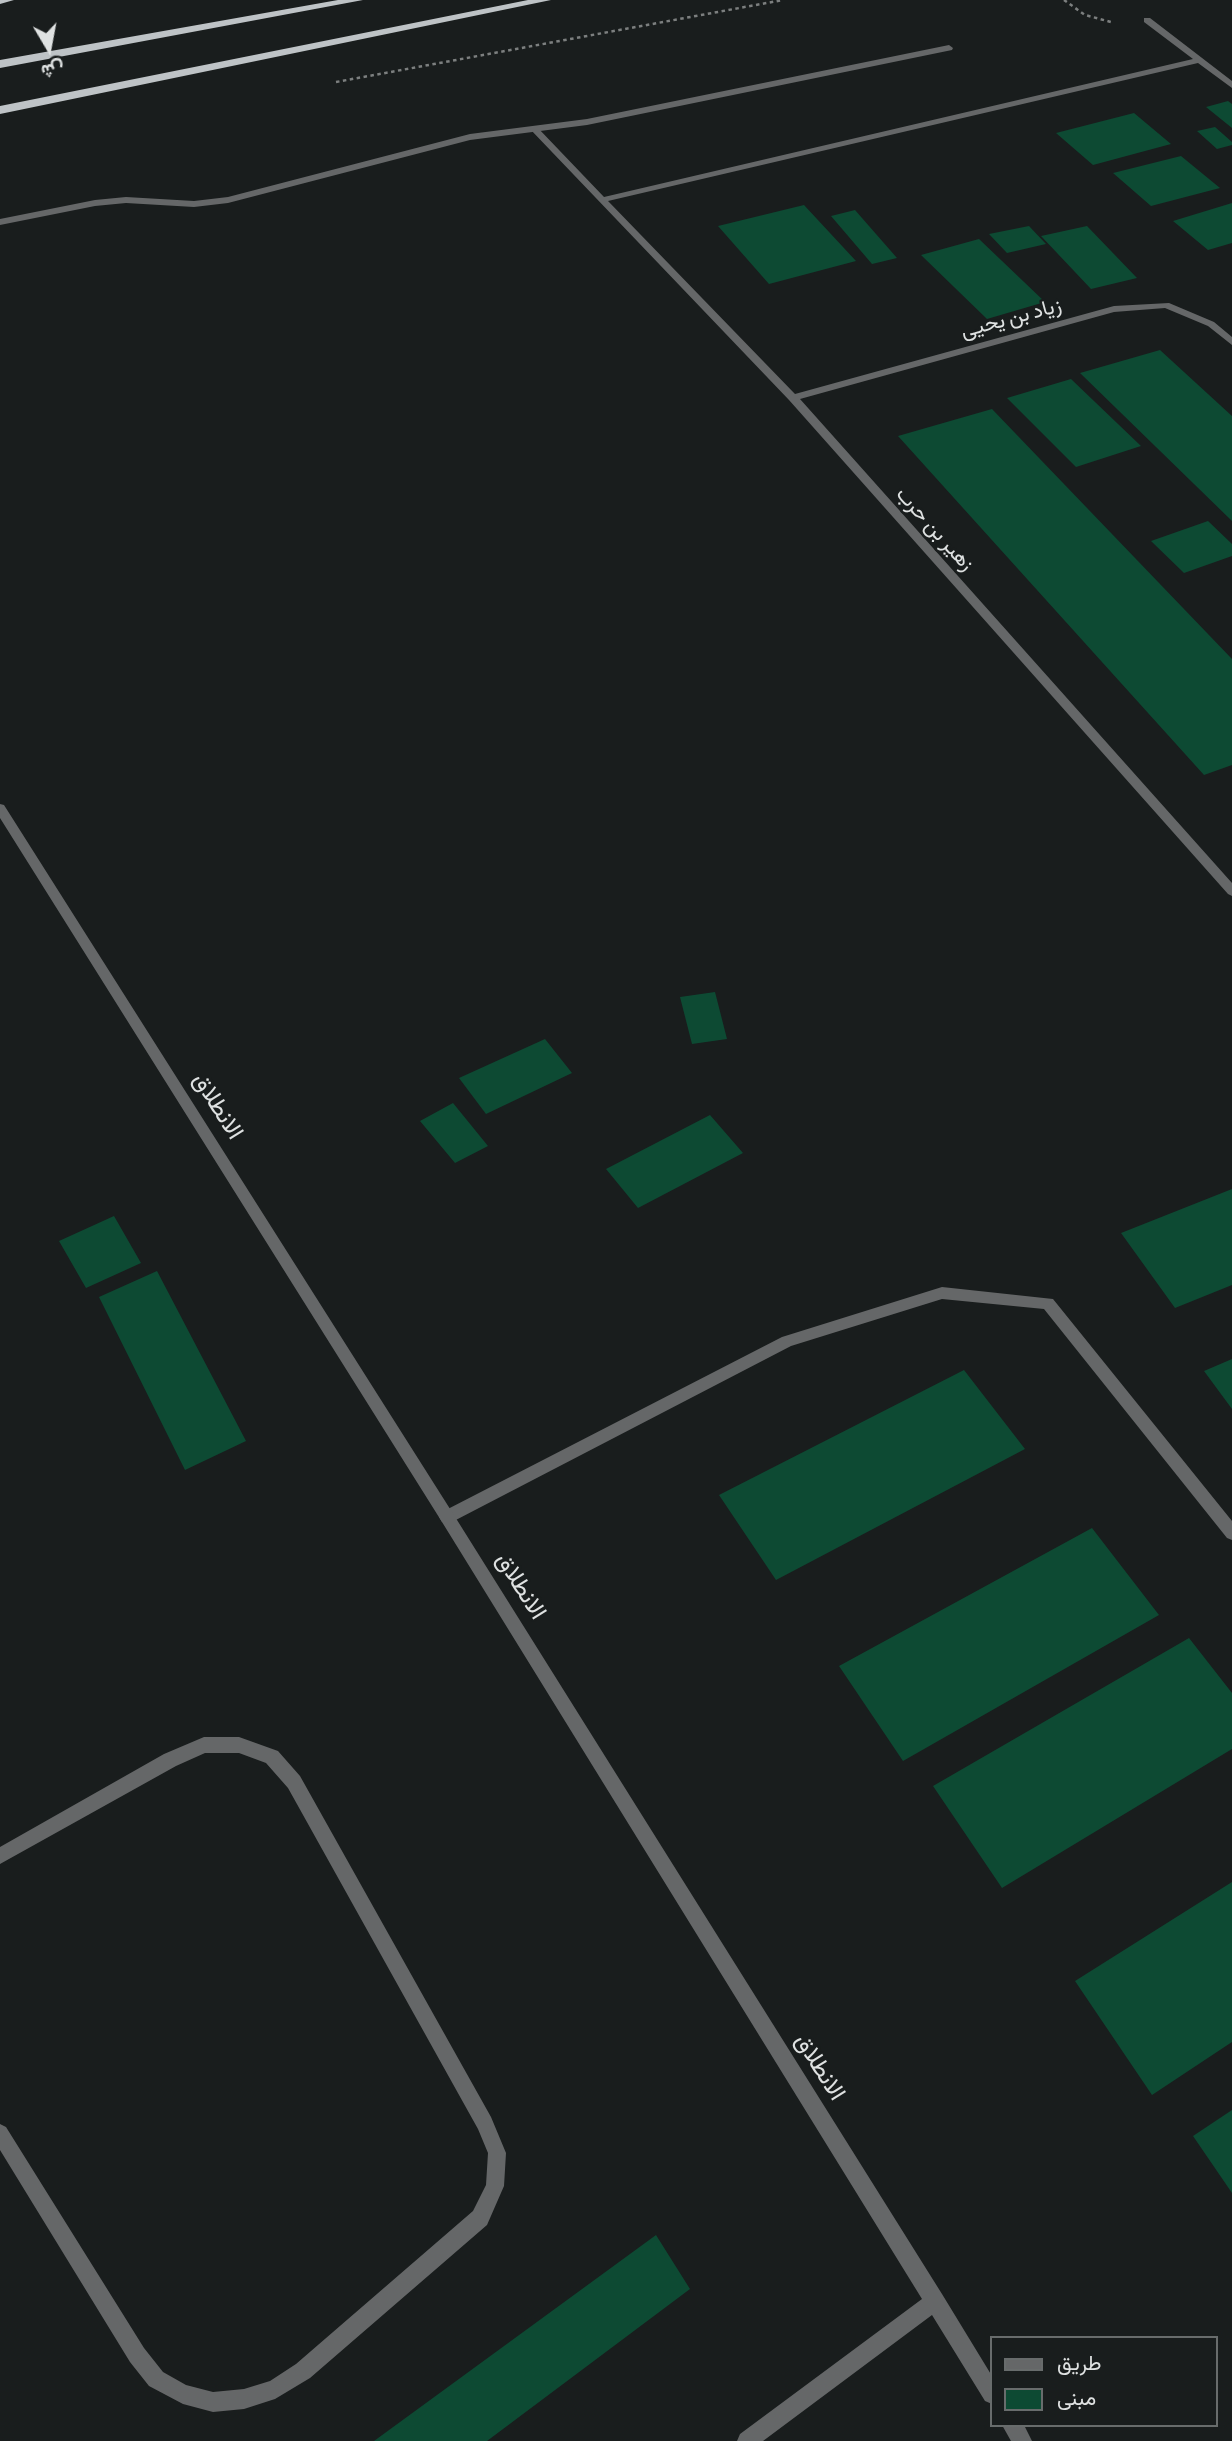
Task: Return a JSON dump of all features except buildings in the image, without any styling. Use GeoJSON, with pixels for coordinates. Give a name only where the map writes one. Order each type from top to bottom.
{"type":"FeatureCollection","features":[{"type":"Feature","properties":{"kind":"highway"},"geometry":{"type":"LineString","coordinates":[[0,1],[8,0]]}},
{"type":"Feature","properties":{"kind":"highway"},"geometry":{"type":"LineString","coordinates":[[0,65],[357,0]]}},
{"type":"Feature","properties":{"kind":"highway"},"geometry":{"type":"LineString","coordinates":[[0,110],[545,0]]}},
{"type":"Feature","properties":{"kind":"street"},"geometry":{"type":"LineString","coordinates":[[1147,20],[1232,85]]}},
{"type":"Feature","properties":{"kind":"street"},"geometry":{"type":"LineString","coordinates":[[0,222],[106,202],[194,204],[228,200],[470,137],[587,122],[950,48]]}},
{"type":"Feature","properties":{"kind":"street"},"geometry":{"type":"LineString","coordinates":[[601,200],[1199,60]]}},
{"type":"Feature","properties":{"kind":"street","name":"زهير بن حرب"},"geometry":{"type":"LineString","coordinates":[[534,129],[793,398],[1232,891]]}},
{"type":"Feature","properties":{"kind":"street","name":"زياد بن يحيى"},"geometry":{"type":"LineString","coordinates":[[793,398],[1114,309],[1166,305],[1211,324],[1232,342]]}},
{"type":"Feature","properties":{"kind":"street","name":"الانطلاق"},"geometry":{"type":"LineString","coordinates":[[0,808],[447,1517],[990,2391]]}},
{"type":"Feature","properties":{"kind":"street"},"geometry":{"type":"LineString","coordinates":[[447,1517],[787,1341],[942,1293],[1048,1303],[1232,1532]]}},
{"type":"Feature","properties":{"kind":"street"},"geometry":{"type":"LineString","coordinates":[[0,1856],[170,1760],[204,1745],[239,1745],[272,1757],[294,1782],[485,2123],[497,2153],[495,2186],[480,2218],[303,2371],[275,2389],[244,2399],[213,2402],[183,2395],[156,2379],[137,2355],[0,2133]]}},
{"type":"Feature","properties":{"kind":"street"},"geometry":{"type":"LineString","coordinates":[[747,2441],[934,2301]]}},
{"type":"Feature","properties":{"kind":"path"},"geometry":{"type":"LineString","coordinates":[[334,83],[783,0]]}}]}
